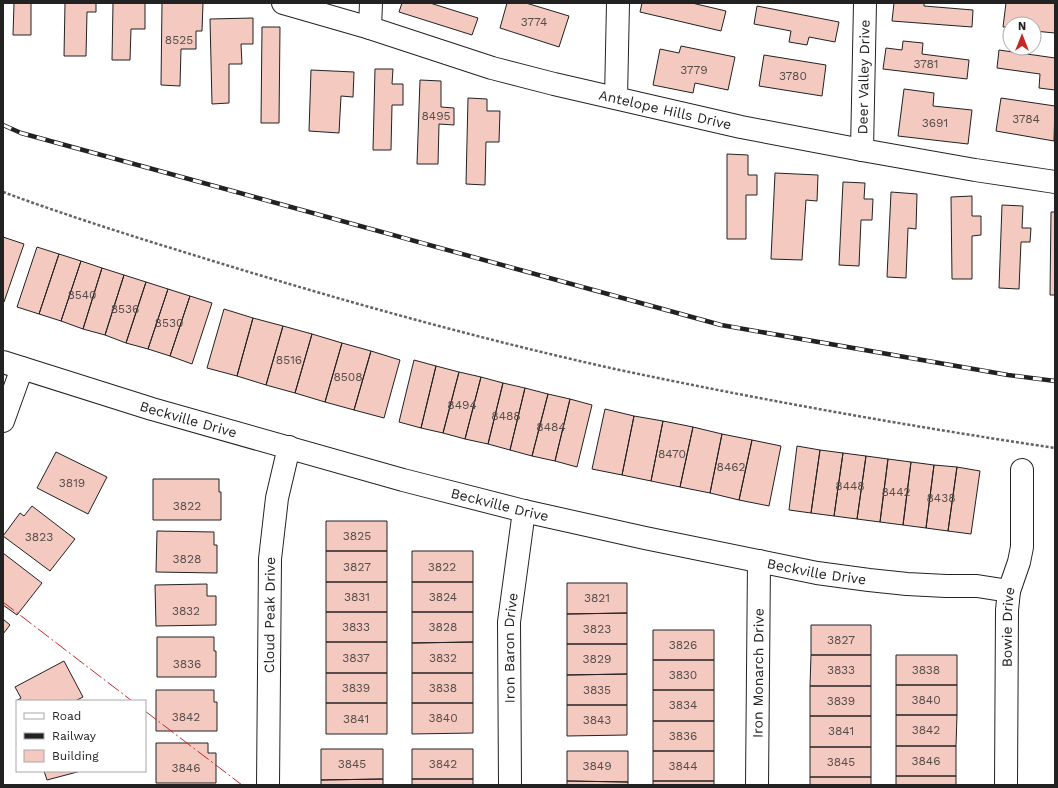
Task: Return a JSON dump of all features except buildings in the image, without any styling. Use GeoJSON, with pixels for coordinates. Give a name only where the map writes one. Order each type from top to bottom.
{"type":"FeatureCollection","features":[{"type":"Feature","properties":{"kind":"street","name":"Antelope Hills Drive"},"geometry":{"type":"LineString","coordinates":[[283,3],[370,28],[492,68],[554,84],[741,127],[975,170],[1055,182]]}},
{"type":"Feature","properties":{"kind":"street"},"geometry":{"type":"LineString","coordinates":[[370,28],[371,3]]}},
{"type":"Feature","properties":{"kind":"street"},"geometry":{"type":"LineString","coordinates":[[616,98],[618,3]]}},
{"type":"Feature","properties":{"kind":"street","name":"Deer Valley Drive"},"geometry":{"type":"LineString","coordinates":[[862,150],[865,3]]}},
{"type":"Feature","properties":{"kind":"street"},"geometry":{"type":"LineString","coordinates":[[3,420],[12,365]]}},
{"type":"Feature","properties":{"kind":"street","name":"Beckville Drive"},"geometry":{"type":"LineString","coordinates":[[12,365],[152,409],[403,480],[524,511],[645,538],[817,573],[869,580],[946,586],[977,586],[1010,591]]}},
{"type":"Feature","properties":{"kind":"street","name":"Cloud Peak Drive"},"geometry":{"type":"LineString","coordinates":[[268,785],[270,559],[277,498],[289,447]]}},
{"type":"Feature","properties":{"kind":"street","name":"Bowie Drive"},"geometry":{"type":"LineString","coordinates":[[1006,785],[1007,610],[1010,591],[1022,547],[1022,470]]}},
{"type":"Feature","properties":{"kind":"street","name":"Iron Baron Drive"},"geometry":{"type":"LineString","coordinates":[[510,785],[509,622],[524,511]]}},
{"type":"Feature","properties":{"kind":"street","name":"Iron Monarch Drive"},"geometry":{"type":"LineString","coordinates":[[757,785],[759,561]]}},
{"type":"Feature","properties":{"kind":"path"},"geometry":{"type":"LineString","coordinates":[[3,192],[172,248],[301,288],[478,335],[614,368],[745,396],[1055,448]]}},
{"type":"Feature","properties":{"kind":"railway"},"geometry":{"type":"LineString","coordinates":[[3,125],[21,133],[721,325],[1008,375],[1055,381]]}},
{"type":"Feature","properties":{"kind":"power"},"geometry":{"type":"LineString","coordinates":[[3,602],[131,700]]}},
{"type":"Feature","properties":{"kind":"power"},"geometry":{"type":"LineString","coordinates":[[146,712],[242,785]]}}]}
